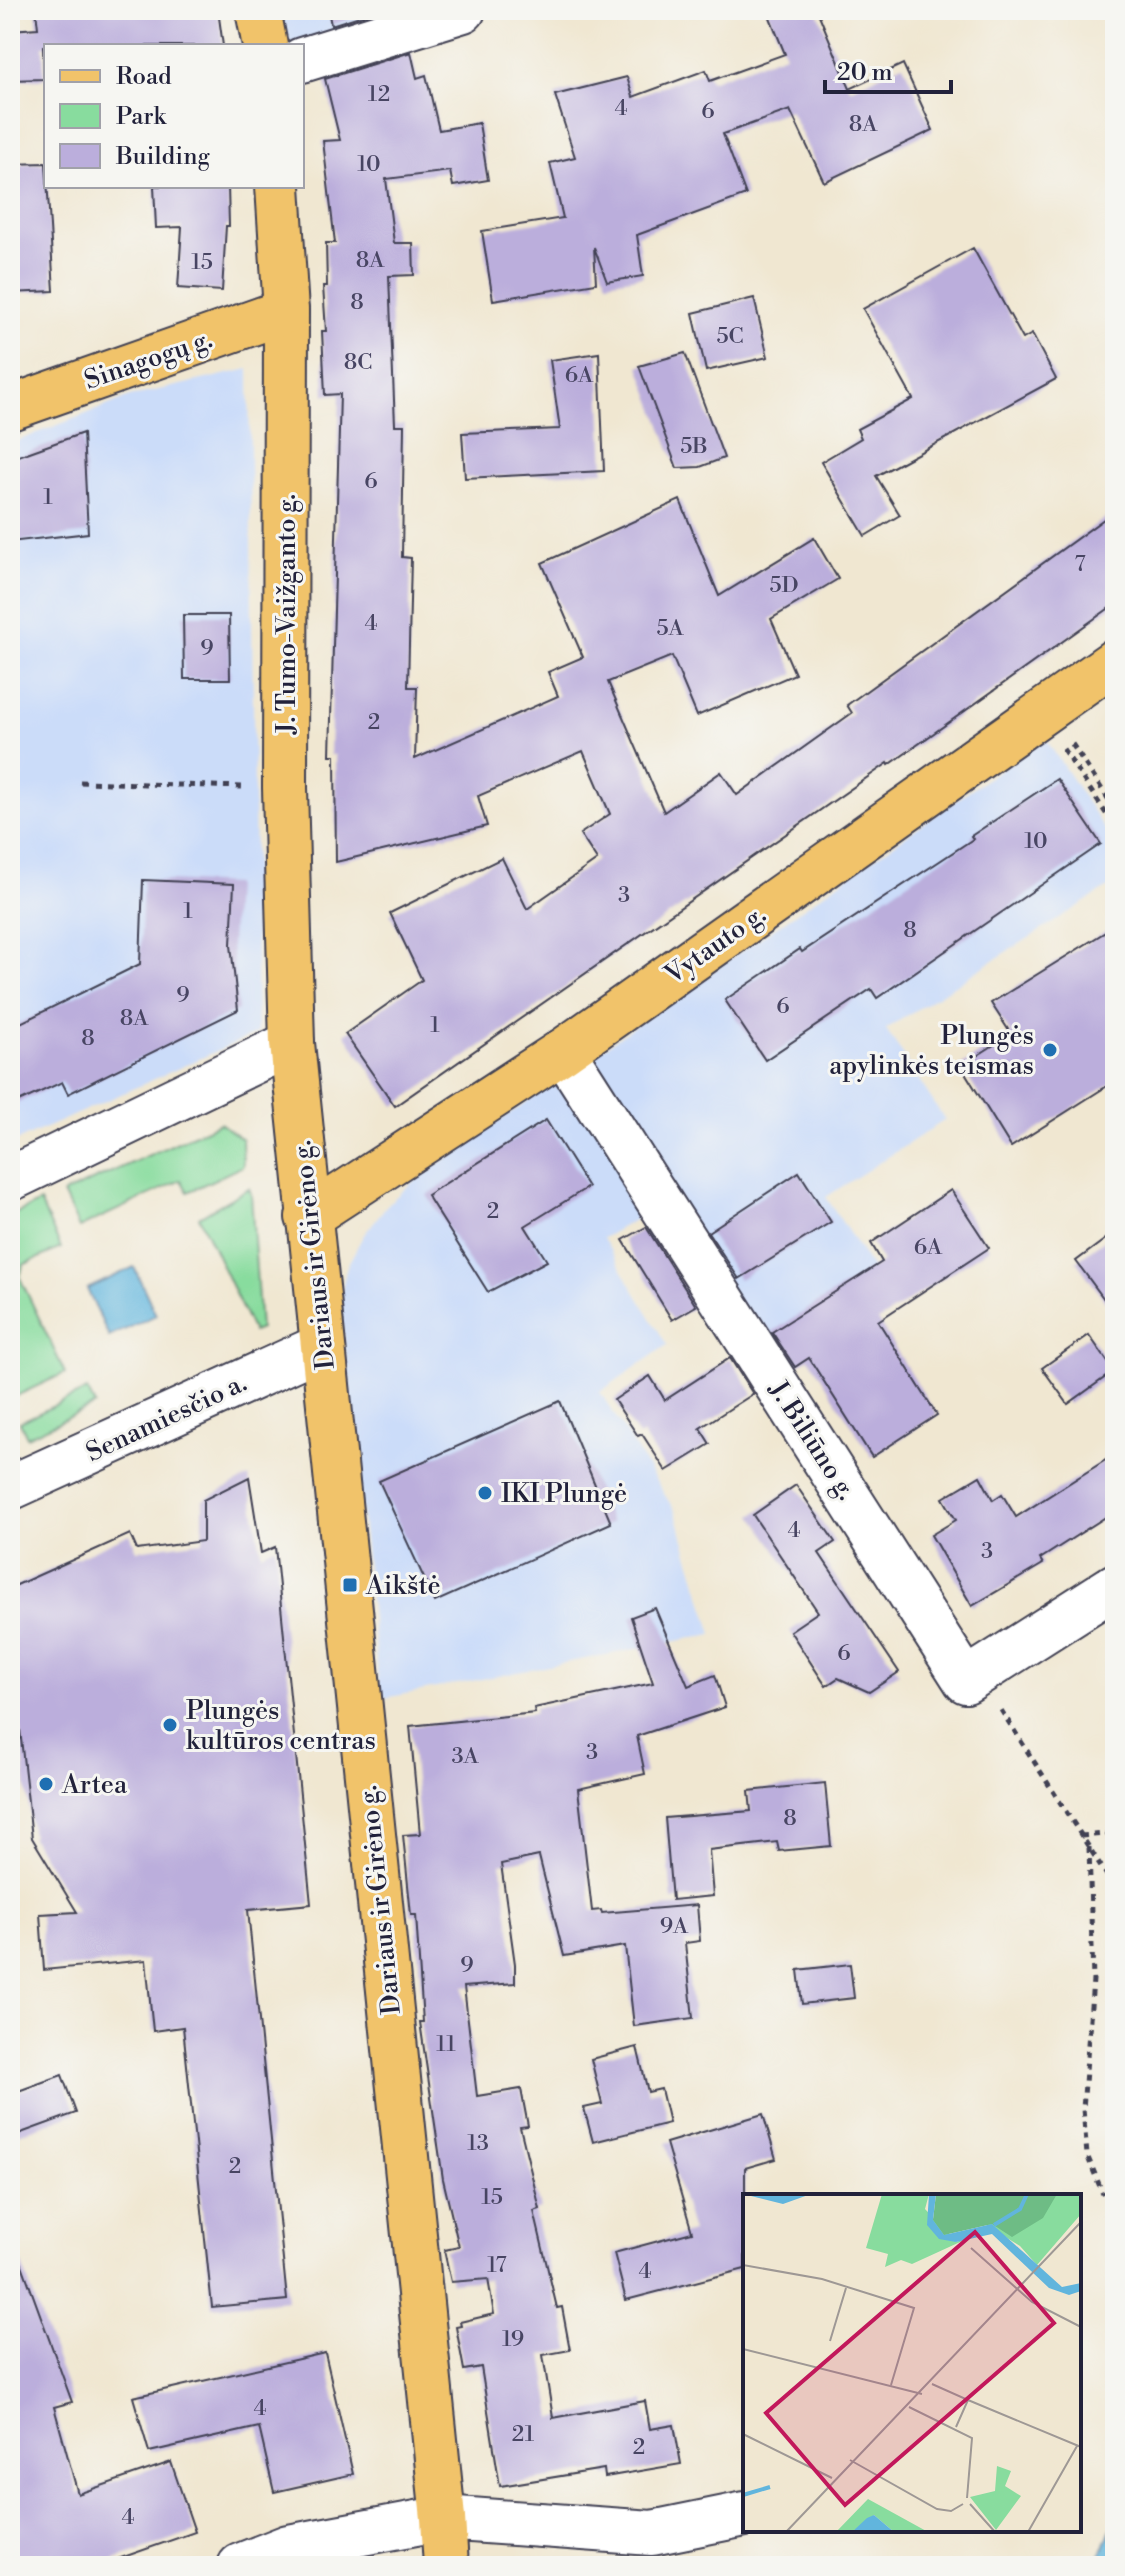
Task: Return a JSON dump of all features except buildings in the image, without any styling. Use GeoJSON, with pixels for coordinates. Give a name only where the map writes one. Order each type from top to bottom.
{"type":"FeatureCollection","features":[{"type":"Feature","properties":{"kind":"main road"},"geometry":{"type":"LineString","coordinates":[[258,10],[265,44]]}},
{"type":"Feature","properties":{"kind":"main road","name":"J. Tumo-Vaižganto g."},"geometry":{"type":"LineString","coordinates":[[278,188],[286,311],[285,788],[292,1043]]}},
{"type":"Feature","properties":{"kind":"main road","name":"Sinagogų g."},"geometry":{"type":"LineString","coordinates":[[10,408],[286,311]]}},
{"type":"Feature","properties":{"kind":"main road","name":"Vytauto g."},"geometry":{"type":"LineString","coordinates":[[308,1217],[563,1051],[1115,661]]}},
{"type":"Feature","properties":{"kind":"main road","name":"Dariaus ir Girėno g."},"geometry":{"type":"LineString","coordinates":[[292,1043],[446,2566]]}},
{"type":"Feature","properties":{"kind":"street"},"geometry":{"type":"LineString","coordinates":[[304,59],[463,10]]}},
{"type":"Feature","properties":{"kind":"street"},"geometry":{"type":"LineString","coordinates":[[10,1179],[292,1043]]}},
{"type":"Feature","properties":{"kind":"street","name":"J. Biliūno g."},"geometry":{"type":"LineString","coordinates":[[563,1051],[966,1681],[1115,1586]]}},
{"type":"Feature","properties":{"kind":"street","name":"Senamiesčio a."},"geometry":{"type":"LineString","coordinates":[[10,1488],[322,1346]]}},
{"type":"Feature","properties":{"kind":"street"},"geometry":{"type":"LineString","coordinates":[[240,2566],[288,2547],[443,2518],[652,2533],[743,2514]]}},
{"type":"Feature","properties":{"kind":"path"},"geometry":{"type":"LineString","coordinates":[[1072,744],[1115,809]]}},
{"type":"Feature","properties":{"kind":"path"},"geometry":{"type":"LineString","coordinates":[[1063,749],[1115,827]]}},
{"type":"Feature","properties":{"kind":"path"},"geometry":{"type":"LineString","coordinates":[[80,782],[285,788]]}},
{"type":"Feature","properties":{"kind":"path"},"geometry":{"type":"LineString","coordinates":[[998,1705],[1115,1888]]}},
{"type":"Feature","properties":{"kind":"path"},"geometry":{"type":"LineString","coordinates":[[1081,1836],[1115,1833]]}},
{"type":"Feature","properties":{"kind":"path"},"geometry":{"type":"LineString","coordinates":[[1089,1847],[1093,1980],[1083,2109],[1087,2155],[1103,2194]]}},
{"type":"Feature","properties":{"kind":"shaded area"},"geometry":{"type":"Polygon","coordinates":[[[237,10],[429,10],[304,45],[242,44],[237,10]]]}},
{"type":"Feature","properties":{"kind":"shaded area"},"geometry":{"type":"Polygon","coordinates":[[[249,369],[257,1033],[10,1144],[10,444],[129,397],[249,369]]]}},
{"type":"Feature","properties":{"kind":"shaded area"},"geometry":{"type":"Polygon","coordinates":[[[1045,738],[1115,845],[1115,883],[886,1029],[945,1120],[826,1197],[890,1296],[761,1381],[650,1211],[603,1238],[667,1345],[600,1392],[675,1511],[713,1634],[380,1699],[340,1298],[347,1266],[363,1236],[387,1205],[410,1184],[1045,738]]]}},
{"type":"Feature","properties":{"kind":"green space"},"geometry":{"type":"Polygon","coordinates":[[[220,1123],[242,1139],[243,1166],[188,1192],[181,1180],[79,1228],[63,1194],[220,1123]]]}},
{"type":"Feature","properties":{"kind":"green space"},"geometry":{"type":"Polygon","coordinates":[[[249,1188],[260,1329],[253,1332],[199,1217],[249,1188]]]}},
{"type":"Feature","properties":{"kind":"green space"},"geometry":{"type":"Polygon","coordinates":[[[40,1202],[61,1248],[23,1265],[20,1278],[65,1373],[10,1399],[10,1216],[40,1202]]]}},
{"type":"Feature","properties":{"kind":"green space"},"geometry":{"type":"Polygon","coordinates":[[[87,1390],[95,1405],[27,1437],[20,1422],[87,1390]]]}},
{"type":"Feature","properties":{"kind":"water"},"geometry":{"type":"Polygon","coordinates":[[[134,1267],[156,1315],[109,1337],[87,1289],[134,1267]]]}},
{"type":"Feature","properties":{"kind":"water"},"geometry":{"type":"Polygon","coordinates":[[[1115,2518],[1115,2566],[1097,2566],[1115,2518]]]}},
{"type":"Feature","properties":{"kind":"place","name":"Plungės apylinkės teismas"},"geometry":{"type":"Point","coordinates":[1050,1050]}},
{"type":"Feature","properties":{"kind":"place","name":"IKI Plungė"},"geometry":{"type":"Point","coordinates":[485,1493]}},
{"type":"Feature","properties":{"kind":"place","name":"Aikštė"},"geometry":{"type":"Point","coordinates":[350,1585]}},
{"type":"Feature","properties":{"kind":"place","name":"Plungės kultūros centras"},"geometry":{"type":"Point","coordinates":[170,1725]}},
{"type":"Feature","properties":{"kind":"place","name":"Artea"},"geometry":{"type":"Point","coordinates":[46,1784]}}]}
